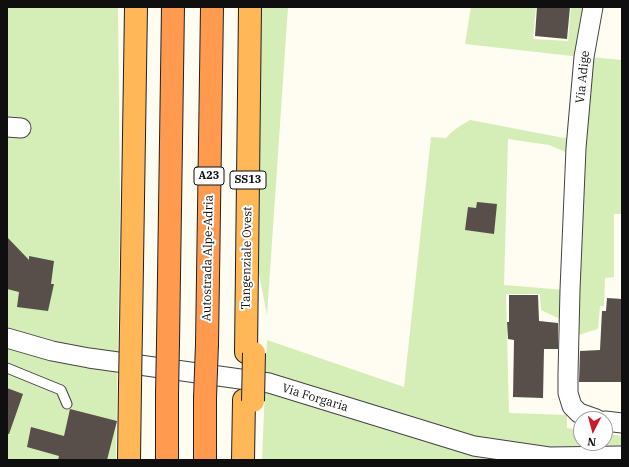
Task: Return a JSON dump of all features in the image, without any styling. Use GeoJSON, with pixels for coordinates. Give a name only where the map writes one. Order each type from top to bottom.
{"type":"FeatureCollection","features":[{"type":"Feature","properties":{"kind":"highway"},"geometry":{"type":"LineString","coordinates":[[129,460],[136,7]]}},
{"type":"Feature","properties":{"kind":"highway"},"geometry":{"type":"LineString","coordinates":[[167,460],[173,7]]}},
{"type":"Feature","properties":{"kind":"highway","name":"Autostrada Alpe-Adria"},"geometry":{"type":"LineString","coordinates":[[204,460],[212,7]]}},
{"type":"Feature","properties":{"kind":"highway","name":"Tangenziale Ovest"},"geometry":{"type":"LineString","coordinates":[[243,460],[249,400],[250,352],[246,286],[250,7]]}},
{"type":"Feature","properties":{"kind":"highway"},"geometry":{"type":"LineString","coordinates":[[249,400],[252,460]]}},
{"type":"Feature","properties":{"kind":"street","name":"Via Adige"},"geometry":{"type":"LineString","coordinates":[[580,411],[572,406],[568,393],[570,290],[576,148],[584,57],[593,7]]}},
{"type":"Feature","properties":{"kind":"street","name":"Via Forgaria"},"geometry":{"type":"LineString","coordinates":[[7,338],[52,352],[269,383],[474,446],[549,457],[622,456]]}},
{"type":"Feature","properties":{"kind":"lane"},"geometry":{"type":"LineString","coordinates":[[7,368],[61,390],[67,404]]}},
{"type":"Feature","properties":{"kind":"green space"},"geometry":{"type":"Polygon","coordinates":[[[7,7],[118,7],[120,202],[116,460],[7,460],[7,7]]]}},
{"type":"Feature","properties":{"kind":"green space"},"geometry":{"type":"Polygon","coordinates":[[[261,7],[288,7],[267,315],[258,269],[261,7]]]}},
{"type":"Feature","properties":{"kind":"green space"},"geometry":{"type":"Polygon","coordinates":[[[471,7],[536,7],[533,39],[568,41],[571,7],[588,7],[581,57],[465,44],[471,7]]]}},
{"type":"Feature","properties":{"kind":"green space"},"geometry":{"type":"Polygon","coordinates":[[[589,57],[622,60],[622,214],[614,214],[614,277],[605,278],[604,306],[600,306],[598,329],[575,336],[589,57]]]}},
{"type":"Feature","properties":{"kind":"green space"},"geometry":{"type":"Polygon","coordinates":[[[470,120],[564,138],[569,137],[570,154],[549,145],[508,139],[504,285],[565,290],[564,321],[541,310],[540,294],[506,294],[509,413],[567,415],[567,428],[573,429],[573,449],[550,449],[477,440],[265,375],[267,340],[404,387],[431,137],[446,138],[457,128],[470,120]]]}},
{"type":"Feature","properties":{"kind":"green space"},"geometry":{"type":"Polygon","coordinates":[[[265,389],[515,460],[262,460],[265,389]]]}},
{"type":"Feature","properties":{"kind":"green space"},"geometry":{"type":"Polygon","coordinates":[[[613,434],[622,436],[622,448],[613,448],[613,434]]]}},
{"type":"Feature","properties":{"kind":"building"},"geometry":{"type":"Polygon","coordinates":[[[537,7],[570,7],[567,39],[535,36],[537,7]]]}},
{"type":"Feature","properties":{"kind":"building"},"geometry":{"type":"Polygon","coordinates":[[[477,202],[497,204],[494,234],[465,230],[468,207],[476,208],[477,202]]]}},
{"type":"Feature","properties":{"kind":"building"},"geometry":{"type":"Polygon","coordinates":[[[7,237],[29,260],[29,256],[54,261],[51,284],[54,284],[48,311],[17,307],[19,292],[7,289],[7,237]]]}},
{"type":"Feature","properties":{"kind":"building"},"geometry":{"type":"Polygon","coordinates":[[[509,295],[538,295],[539,321],[558,323],[558,349],[544,349],[543,398],[513,397],[514,340],[508,339],[507,322],[509,322],[509,295]]]}},
{"type":"Feature","properties":{"kind":"building"},"geometry":{"type":"Polygon","coordinates":[[[607,298],[622,299],[622,382],[579,382],[580,351],[600,350],[602,311],[606,311],[607,298]]]}},
{"type":"Feature","properties":{"kind":"building"},"geometry":{"type":"Polygon","coordinates":[[[7,388],[23,394],[9,434],[7,434],[7,388]]]}},
{"type":"Feature","properties":{"kind":"building"},"geometry":{"type":"Polygon","coordinates":[[[70,409],[117,421],[107,460],[58,460],[59,456],[27,447],[31,427],[64,436],[70,409]]]}}]}
